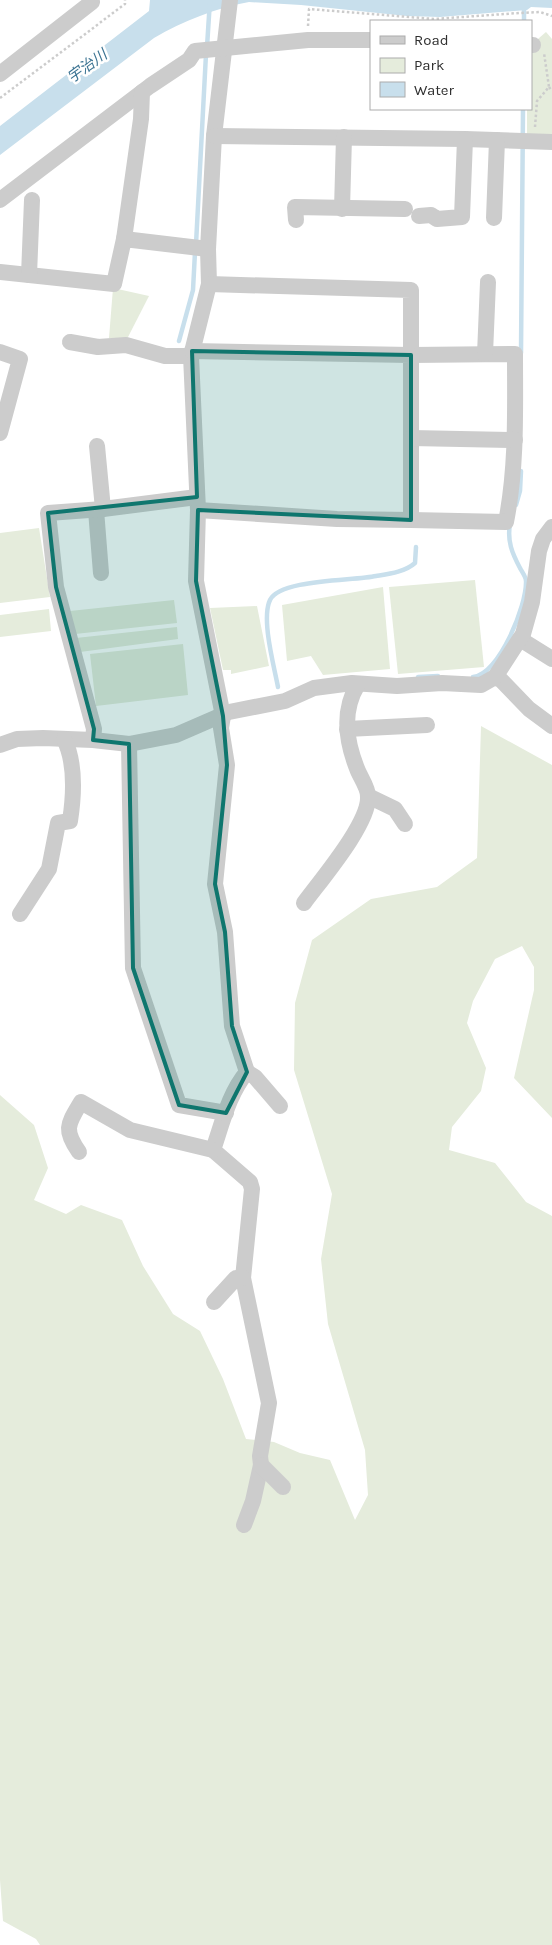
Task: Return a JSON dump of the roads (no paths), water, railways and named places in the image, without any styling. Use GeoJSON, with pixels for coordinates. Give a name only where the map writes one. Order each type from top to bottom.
{"type":"FeatureCollection","features":[{"type":"Feature","properties":{"kind":"street"},"geometry":{"type":"LineString","coordinates":[[0,74],[92,2],[90,0]]}},
{"type":"Feature","properties":{"kind":"street"},"geometry":{"type":"LineString","coordinates":[[230,0],[214,136],[197,248],[209,284],[192,354],[197,504],[196,582],[223,716],[222,728],[226,766],[216,884],[225,932],[232,1026],[246,1072],[255,1078],[280,1106]]}},
{"type":"Feature","properties":{"kind":"street"},"geometry":{"type":"LineString","coordinates":[[0,200],[142,92],[189,60],[195,51],[226,41],[370,40]]}},
{"type":"Feature","properties":{"kind":"street"},"geometry":{"type":"LineString","coordinates":[[0,272],[114,284],[124,239],[141,119],[142,92]]}},
{"type":"Feature","properties":{"kind":"street"},"geometry":{"type":"LineString","coordinates":[[214,136],[552,142]]}},
{"type":"Feature","properties":{"kind":"street"},"geometry":{"type":"LineString","coordinates":[[342,209],[344,137]]}},
{"type":"Feature","properties":{"kind":"street"},"geometry":{"type":"LineString","coordinates":[[296,220],[295,207],[412,212],[431,215],[436,219],[462,217],[465,139]]}},
{"type":"Feature","properties":{"kind":"street"},"geometry":{"type":"LineString","coordinates":[[494,218],[497,140]]}},
{"type":"Feature","properties":{"kind":"street"},"geometry":{"type":"LineString","coordinates":[[29,275],[32,200]]}},
{"type":"Feature","properties":{"kind":"street"},"geometry":{"type":"LineString","coordinates":[[124,239],[197,248]]}},
{"type":"Feature","properties":{"kind":"street"},"geometry":{"type":"LineString","coordinates":[[485,354],[488,282]]}},
{"type":"Feature","properties":{"kind":"street"},"geometry":{"type":"LineString","coordinates":[[209,284],[411,290],[410,520]]}},
{"type":"Feature","properties":{"kind":"street"},"geometry":{"type":"LineString","coordinates":[[70,342],[98,348],[126,345],[165,356],[192,354],[515,354],[515,440],[511,494],[506,522],[337,519],[197,504],[48,514],[56,587],[94,729],[93,740]]}},
{"type":"Feature","properties":{"kind":"street"},"geometry":{"type":"LineString","coordinates":[[0,352],[20,359],[4,401],[0,433]]}},
{"type":"Feature","properties":{"kind":"street"},"geometry":{"type":"LineString","coordinates":[[411,438],[515,440]]}},
{"type":"Feature","properties":{"kind":"street"},"geometry":{"type":"LineString","coordinates":[[97,446],[101,574]]}},
{"type":"Feature","properties":{"kind":"street"},"geometry":{"type":"LineString","coordinates":[[0,745],[17,739],[43,738],[129,744],[176,735],[229,712],[285,700],[314,688],[358,684],[397,686],[442,683],[481,685],[495,677],[520,639],[530,616],[538,551],[543,539],[552,527]]}},
{"type":"Feature","properties":{"kind":"street"},"geometry":{"type":"LineString","coordinates":[[520,639],[552,659]]}},
{"type":"Feature","properties":{"kind":"street"},"geometry":{"type":"LineString","coordinates":[[495,677],[501,680],[529,709],[552,726]]}},
{"type":"Feature","properties":{"kind":"street"},"geometry":{"type":"LineString","coordinates":[[304,903],[362,819],[368,796],[355,763],[346,729],[348,708],[358,684]]}},
{"type":"Feature","properties":{"kind":"street"},"geometry":{"type":"LineString","coordinates":[[346,729],[427,726]]}},
{"type":"Feature","properties":{"kind":"street"},"geometry":{"type":"LineString","coordinates":[[20,914],[49,869],[58,823],[70,821],[72,775],[70,758],[64,740]]}},
{"type":"Feature","properties":{"kind":"street"},"geometry":{"type":"LineString","coordinates":[[129,744],[134,968],[179,1105],[226,1113]]}},
{"type":"Feature","properties":{"kind":"street"},"geometry":{"type":"LineString","coordinates":[[368,796],[395,809],[405,824]]}},
{"type":"Feature","properties":{"kind":"street"},"geometry":{"type":"LineString","coordinates":[[213,1150],[226,1113],[241,1078],[246,1072]]}},
{"type":"Feature","properties":{"kind":"street"},"geometry":{"type":"LineString","coordinates":[[79,1152],[68,1124],[81,1102],[130,1130],[213,1150],[250,1182],[252,1189],[243,1278],[269,1403],[260,1456],[261,1466],[253,1501],[244,1525]]}},
{"type":"Feature","properties":{"kind":"street"},"geometry":{"type":"LineString","coordinates":[[214,1302],[236,1278],[243,1278]]}},
{"type":"Feature","properties":{"kind":"street"},"geometry":{"type":"LineString","coordinates":[[261,1466],[283,1487]]}},
{"type":"Feature","properties":{"kind":"water","name":"宇治川"},"geometry":{"type":"Polygon","coordinates":[[[150,0],[552,0],[552,8],[531,7],[527,10],[440,17],[407,16],[301,5],[249,2],[224,8],[176,26],[154,38],[0,155],[0,126],[149,11],[150,0]]]}},
{"type":"Feature","properties":{"kind":"waterway"},"geometry":{"type":"LineString","coordinates":[[207,47],[210,0]]}},
{"type":"Feature","properties":{"kind":"waterway"},"geometry":{"type":"LineString","coordinates":[[524,0],[524,20]]}},
{"type":"Feature","properties":{"kind":"waterway"},"geometry":{"type":"LineString","coordinates":[[196,244],[206,54]]}},
{"type":"Feature","properties":{"kind":"waterway"},"geometry":{"type":"LineString","coordinates":[[521,353],[523,110]]}},
{"type":"Feature","properties":{"kind":"waterway"},"geometry":{"type":"LineString","coordinates":[[179,341],[193,290],[195,252]]}},
{"type":"Feature","properties":{"kind":"waterway"},"geometry":{"type":"LineString","coordinates":[[516,505],[520,491],[521,471]]}},
{"type":"Feature","properties":{"kind":"waterway"},"geometry":{"type":"LineString","coordinates":[[473,677],[483,673],[492,665],[501,652],[510,637],[522,606],[526,579],[511,547],[509,536],[510,524]]}},
{"type":"Feature","properties":{"kind":"waterway"},"geometry":{"type":"LineString","coordinates":[[278,687],[269,643],[267,619],[270,600],[276,593],[302,584],[365,578],[401,571],[415,563],[416,547]]}},
{"type":"Feature","properties":{"kind":"waterway"},"geometry":{"type":"LineString","coordinates":[[418,677],[438,676]]}}]}
